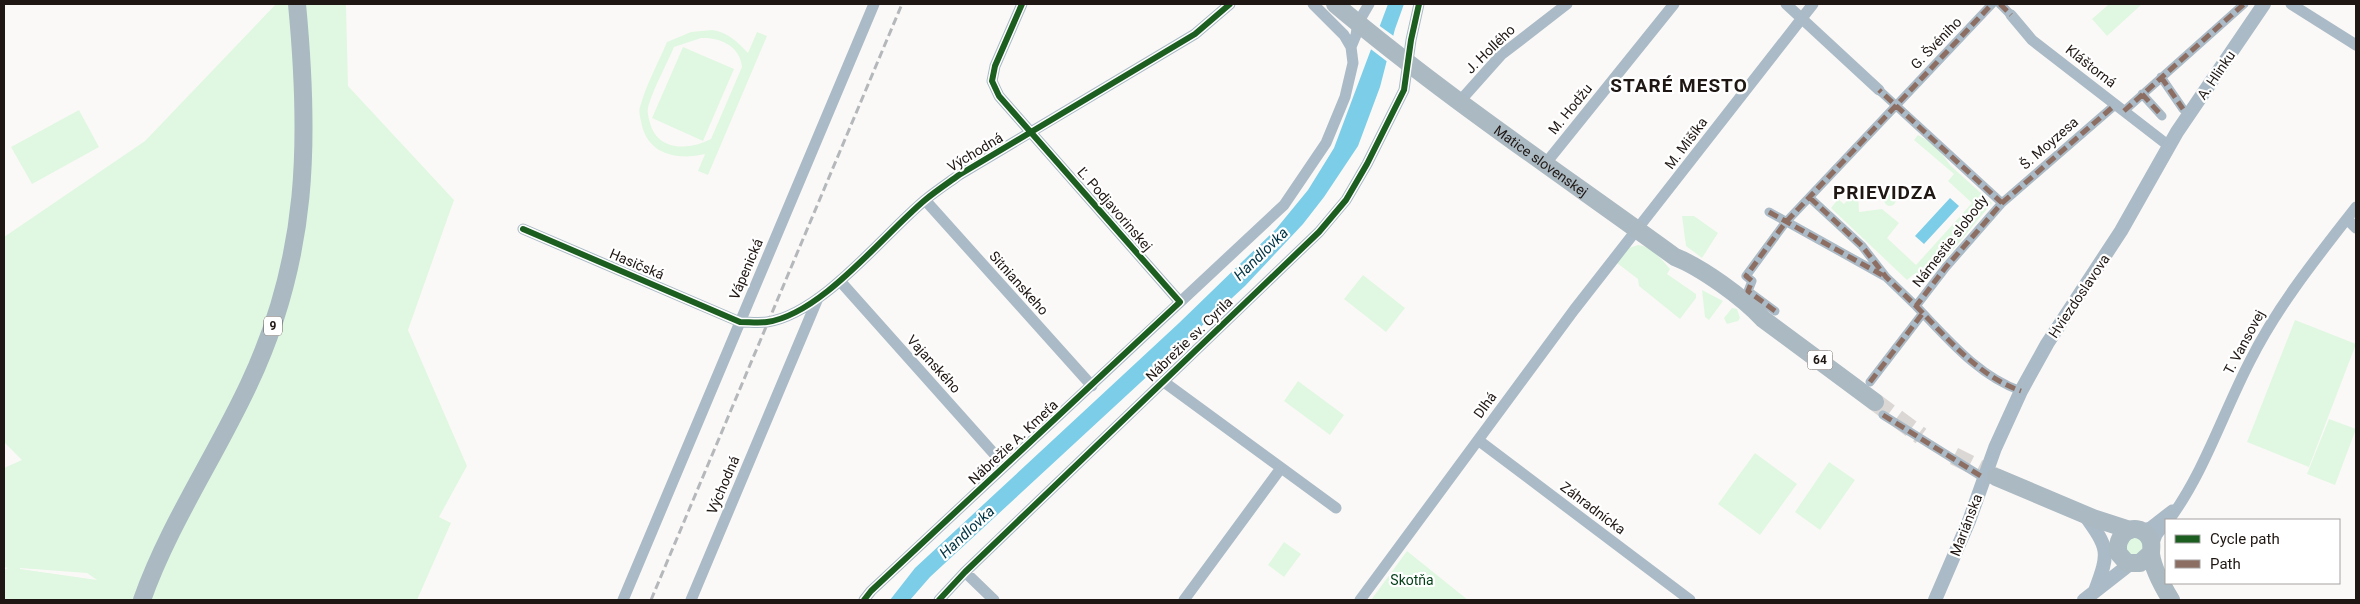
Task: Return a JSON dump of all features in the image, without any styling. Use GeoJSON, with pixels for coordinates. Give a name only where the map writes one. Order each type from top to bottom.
{"type":"FeatureCollection","features":[{"type":"Feature","properties":{"kind":"main road","name":"9"},"geometry":{"type":"LineString","coordinates":[[142,600],[174,524],[249,384],[267,341],[281,300],[294,244],[304,177],[305,132],[297,4]]}},
{"type":"Feature","properties":{"kind":"main road","name":"64"},"geometry":{"type":"LineString","coordinates":[[1332,8],[1364,28],[1408,62]]}},
{"type":"Feature","properties":{"kind":"main road","name":"Matice slovenskej"},"geometry":{"type":"LineString","coordinates":[[1408,62],[1675,256],[1699,267],[1710,278],[1752,307],[1769,315],[1879,408]]}},
{"type":"Feature","properties":{"kind":"main road"},"geometry":{"type":"LineString","coordinates":[[1990,478],[2089,516],[2135,548],[2167,594]]}},
{"type":"Feature","properties":{"kind":"street","name":"Vápenická"},"geometry":{"type":"LineString","coordinates":[[623,600],[874,4]]}},
{"type":"Feature","properties":{"kind":"street","name":"Ľ. Podjavorinskej"},"geometry":{"type":"LineString","coordinates":[[1022,4],[995,66],[992,81],[999,96],[1180,302]]}},
{"type":"Feature","properties":{"kind":"street","name":"Východná"},"geometry":{"type":"LineString","coordinates":[[740,322],[768,322],[788,315],[818,298],[840,281],[925,200],[959,175],[1195,34],[1230,4]]}},
{"type":"Feature","properties":{"kind":"street"},"geometry":{"type":"LineString","coordinates":[[1313,4],[1332,8],[1351,47]]}},
{"type":"Feature","properties":{"kind":"street","name":"Nábrežie sv. Cyrila"},"geometry":{"type":"LineString","coordinates":[[939,600],[965,572],[1319,232],[1346,200],[1367,164],[1404,90],[1419,4]]}},
{"type":"Feature","properties":{"kind":"street","name":"J. Hollého"},"geometry":{"type":"LineString","coordinates":[[1460,101],[1501,54],[1567,4]]}},
{"type":"Feature","properties":{"kind":"street","name":"M. Hodžu"},"geometry":{"type":"LineString","coordinates":[[1546,163],[1674,4]]}},
{"type":"Feature","properties":{"kind":"street"},"geometry":{"type":"LineString","coordinates":[[1786,4],[1879,90]]}},
{"type":"Feature","properties":{"kind":"street","name":"M. Mišíka"},"geometry":{"type":"LineString","coordinates":[[1638,230],[1801,17],[1813,4]]}},
{"type":"Feature","properties":{"kind":"street","name":"G. Švéniho"},"geometry":{"type":"LineString","coordinates":[[1897,102],[1992,4]]}},
{"type":"Feature","properties":{"kind":"street","name":"Kláštorná"},"geometry":{"type":"LineString","coordinates":[[2000,4],[2032,40],[2169,146]]}},
{"type":"Feature","properties":{"kind":"street","name":"A. Hlinku"},"geometry":{"type":"LineString","coordinates":[[2183,109],[2161,77],[2244,4]]}},
{"type":"Feature","properties":{"kind":"street","name":"A. Hlinku"},"geometry":{"type":"LineString","coordinates":[[2169,146],[2264,4]]}},
{"type":"Feature","properties":{"kind":"street"},"geometry":{"type":"LineString","coordinates":[[2291,4],[2356,45]]}},
{"type":"Feature","properties":{"kind":"street","name":"Nábrežie A. Kmeťa"},"geometry":{"type":"LineString","coordinates":[[864,600],[871,590],[1284,205],[1326,143],[1345,98],[1353,63],[1351,47],[1356,36],[1364,28],[1366,5]]}},
{"type":"Feature","properties":{"kind":"street","name":"Š. Moyzesa"},"geometry":{"type":"LineString","coordinates":[[2002,203],[2120,108],[2142,94],[2161,77]]}},
{"type":"Feature","properties":{"kind":"street","name":"Námestie slobody"},"geometry":{"type":"LineString","coordinates":[[1810,198],[1862,246],[1886,277],[1916,306],[1946,267],[2002,203],[1897,102],[1879,90]]}},
{"type":"Feature","properties":{"kind":"street"},"geometry":{"type":"LineString","coordinates":[[2142,94],[2162,116]]}},
{"type":"Feature","properties":{"kind":"street"},"geometry":{"type":"LineString","coordinates":[[1769,315],[1748,291],[1752,281],[1746,276],[1785,223],[1897,102]]}},
{"type":"Feature","properties":{"kind":"street","name":"Hviezdoslavova"},"geometry":{"type":"LineString","coordinates":[[1995,448],[2021,391],[2051,337],[2121,231],[2169,146]]}},
{"type":"Feature","properties":{"kind":"street","name":"Sitnianskeho"},"geometry":{"type":"LineString","coordinates":[[925,200],[1092,386]]}},
{"type":"Feature","properties":{"kind":"street","name":"T. Vansovej"},"geometry":{"type":"LineString","coordinates":[[2170,519],[2190,487],[2250,360],[2272,321],[2356,207]]}},
{"type":"Feature","properties":{"kind":"street","name":"Námestie slobody"},"geometry":{"type":"LineString","coordinates":[[1769,212],[1785,223],[1886,277]]}},
{"type":"Feature","properties":{"kind":"street"},"geometry":{"type":"LineString","coordinates":[[2347,219],[2356,228]]}},
{"type":"Feature","properties":{"kind":"street","name":"Hasičská"},"geometry":{"type":"LineString","coordinates":[[523,229],[740,322]]}},
{"type":"Feature","properties":{"kind":"street","name":"Dlhá"},"geometry":{"type":"LineString","coordinates":[[1360,600],[1574,310],[1638,230]]}},
{"type":"Feature","properties":{"kind":"street","name":"Vajanského"},"geometry":{"type":"LineString","coordinates":[[840,281],[1005,466]]}},
{"type":"Feature","properties":{"kind":"street","name":"Východná"},"geometry":{"type":"LineString","coordinates":[[691,600],[818,298]]}},
{"type":"Feature","properties":{"kind":"street"},"geometry":{"type":"LineString","coordinates":[[1916,306],[1965,356],[2004,385],[2021,391]]}},
{"type":"Feature","properties":{"kind":"street"},"geometry":{"type":"LineString","coordinates":[[1870,382],[1923,313]]}},
{"type":"Feature","properties":{"kind":"street","name":"Nábrežie sv. Cyrila"},"geometry":{"type":"LineString","coordinates":[[1164,382],[1336,508]]}},
{"type":"Feature","properties":{"kind":"street"},"geometry":{"type":"LineString","coordinates":[[1879,408],[1990,478]]}},
{"type":"Feature","properties":{"kind":"street","name":"Záhradnícka"},"geometry":{"type":"LineString","coordinates":[[1478,440],[1690,600]]}},
{"type":"Feature","properties":{"kind":"street","name":"Mariánska"},"geometry":{"type":"LineString","coordinates":[[1935,600],[1990,478],[1995,448]]}},
{"type":"Feature","properties":{"kind":"street"},"geometry":{"type":"LineString","coordinates":[[1184,600],[1281,468]]}},
{"type":"Feature","properties":{"kind":"street","name":"T. Vansovej"},"geometry":{"type":"LineString","coordinates":[[2135,548],[2150,527],[2179,504]]}},
{"type":"Feature","properties":{"kind":"street"},"geometry":{"type":"LineString","coordinates":[[2089,516],[2105,550],[2105,568],[2089,595]]}},
{"type":"Feature","properties":{"kind":"street"},"geometry":{"type":"LineString","coordinates":[[2089,595],[2106,581],[2135,548],[2157,536],[2165,524]]}},
{"type":"Feature","properties":{"kind":"street"},"geometry":{"type":"LineString","coordinates":[[965,572],[994,600]]}},
{"type":"Feature","properties":{"kind":"green space"},"geometry":{"type":"Polygon","coordinates":[[[276,4],[346,4],[348,86],[454,200],[408,330],[467,466],[439,517],[451,523],[417,600],[4,600],[4,570],[8,568],[4,567],[4,468],[22,460],[4,442],[4,237],[145,141],[276,4]],[[20,568],[97,580],[87,573],[20,568]]]}},
{"type":"Feature","properties":{"kind":"green space"},"geometry":{"type":"Polygon","coordinates":[[[2109,4],[2141,5],[2107,36],[2092,19],[2109,4]]]}},
{"type":"Feature","properties":{"kind":"green space"},"geometry":{"type":"Polygon","coordinates":[[[712,30],[722,33],[736,41],[748,53],[757,32],[767,36],[708,175],[698,171],[705,154],[676,156],[659,150],[652,144],[646,136],[639,114],[645,91],[667,42],[691,32],[712,30]],[[701,38],[674,47],[650,101],[648,116],[650,123],[654,132],[667,144],[676,146],[694,145],[711,139],[742,67],[733,48],[722,41],[701,38]]]}},
{"type":"Feature","properties":{"kind":"green space"},"geometry":{"type":"Polygon","coordinates":[[[683,47],[734,69],[703,141],[652,118],[683,47]]]}},
{"type":"Feature","properties":{"kind":"green space"},"geometry":{"type":"Polygon","coordinates":[[[79,110],[99,147],[32,184],[11,147],[79,110]]]}},
{"type":"Feature","properties":{"kind":"green space"},"geometry":{"type":"Polygon","coordinates":[[[1918,135],[1935,145],[1951,166],[1992,203],[1928,280],[1922,275],[1914,274],[1907,280],[1831,208],[1838,199],[1844,204],[1858,189],[1859,212],[1882,209],[1899,223],[1887,238],[1916,265],[1972,203],[1948,181],[1954,174],[1914,140],[1918,135]]]}},
{"type":"Feature","properties":{"kind":"green space"},"geometry":{"type":"Polygon","coordinates":[[[1890,194],[1896,200],[1890,206],[1884,200],[1890,194]]]}},
{"type":"Feature","properties":{"kind":"green space"},"geometry":{"type":"Polygon","coordinates":[[[1682,216],[1694,216],[1718,233],[1702,258],[1686,246],[1682,216]]]}},
{"type":"Feature","properties":{"kind":"green space"},"geometry":{"type":"Polygon","coordinates":[[[1638,245],[1648,248],[1656,254],[1670,269],[1667,274],[1696,294],[1696,298],[1680,319],[1639,286],[1638,279],[1617,263],[1629,248],[1638,245]]]}},
{"type":"Feature","properties":{"kind":"green space"},"geometry":{"type":"Polygon","coordinates":[[[1363,275],[1405,308],[1386,332],[1344,299],[1363,275]]]}},
{"type":"Feature","properties":{"kind":"green space"},"geometry":{"type":"Polygon","coordinates":[[[1702,290],[1723,301],[1709,320],[1705,317],[1702,290]]]}},
{"type":"Feature","properties":{"kind":"green space"},"geometry":{"type":"Polygon","coordinates":[[[1732,308],[1737,309],[1740,318],[1738,321],[1727,324],[1724,318],[1732,308]]]}},
{"type":"Feature","properties":{"kind":"green space"},"geometry":{"type":"Polygon","coordinates":[[[2295,320],[2356,344],[2309,467],[2247,442],[2295,320]]]}},
{"type":"Feature","properties":{"kind":"green space"},"geometry":{"type":"Polygon","coordinates":[[[1298,381],[1344,415],[1330,435],[1284,401],[1298,381]]]}},
{"type":"Feature","properties":{"kind":"green space"},"geometry":{"type":"Polygon","coordinates":[[[2329,419],[2356,429],[2335,485],[2307,474],[2329,419]]]}},
{"type":"Feature","properties":{"kind":"green space"},"geometry":{"type":"Polygon","coordinates":[[[1755,453],[1797,484],[1760,535],[1718,504],[1755,453]]]}},
{"type":"Feature","properties":{"kind":"green space"},"geometry":{"type":"Polygon","coordinates":[[[1829,462],[1855,480],[1820,530],[1795,512],[1829,462]]]}},
{"type":"Feature","properties":{"kind":"green space"},"geometry":{"type":"Polygon","coordinates":[[[2132,535],[2144,539],[2141,557],[2127,556],[2123,543],[2132,535]]]}},
{"type":"Feature","properties":{"kind":"green space"},"geometry":{"type":"Polygon","coordinates":[[[1284,542],[1301,554],[1284,577],[1268,565],[1284,542]]]}},
{"type":"Feature","properties":{"kind":"green space","name":"Skotňa"},"geometry":{"type":"Polygon","coordinates":[[[1407,551],[1468,600],[1371,600],[1407,551]]]}},
{"type":"Feature","properties":{"kind":"water","name":"Handlovka"},"geometry":{"type":"Polygon","coordinates":[[[1388,4],[1404,4],[1395,29],[1380,87],[1358,146],[1324,197],[1303,224],[1245,286],[930,577],[910,600],[890,600],[915,568],[1179,323],[1276,229],[1308,190],[1334,148],[1388,4]]]}},
{"type":"Feature","properties":{"kind":"water"},"geometry":{"type":"Polygon","coordinates":[[[1950,198],[1959,206],[1924,244],[1915,236],[1950,198]]]}},
{"type":"Feature","properties":{"kind":"pier"},"geometry":{"type":"Polygon","coordinates":[[[1377,24],[1395,37],[1389,63],[1368,47],[1377,24]]]}},
{"type":"Feature","properties":{"kind":"tunnel"},"geometry":{"type":"LineString","coordinates":[[1875,402],[1921,436]]}},
{"type":"Feature","properties":{"kind":"tunnel"},"geometry":{"type":"LineString","coordinates":[[1954,456],[1996,477]]}},
{"type":"Feature","properties":{"kind":"railway"},"geometry":{"type":"LineString","coordinates":[[651,600],[902,4]]}},
{"type":"Feature","properties":{"kind":"marked path"},"geometry":{"type":"LineString","coordinates":[[1775,311],[1748,291],[1752,281],[1746,276],[1785,223],[1992,4]]}},
{"type":"Feature","properties":{"kind":"marked path"},"geometry":{"type":"LineString","coordinates":[[2000,4],[2011,15]]}},
{"type":"Feature","properties":{"kind":"marked path"},"geometry":{"type":"LineString","coordinates":[[2124,111],[2244,4]]}},
{"type":"Feature","properties":{"kind":"marked path"},"geometry":{"type":"LineString","coordinates":[[2161,77],[2183,109]]}},
{"type":"Feature","properties":{"kind":"marked path"},"geometry":{"type":"LineString","coordinates":[[1810,198],[1862,246],[1886,277],[1916,306],[1946,267],[2002,203],[1879,90]]}},
{"type":"Feature","properties":{"kind":"marked path"},"geometry":{"type":"LineString","coordinates":[[2142,94],[2162,116]]}},
{"type":"Feature","properties":{"kind":"marked path"},"geometry":{"type":"LineString","coordinates":[[2002,203],[2115,105]]}},
{"type":"Feature","properties":{"kind":"marked path"},"geometry":{"type":"LineString","coordinates":[[1769,212],[1882,275]]}},
{"type":"Feature","properties":{"kind":"marked path"},"geometry":{"type":"LineString","coordinates":[[1916,306],[1977,366],[2005,384],[2021,391]]}},
{"type":"Feature","properties":{"kind":"marked path"},"geometry":{"type":"LineString","coordinates":[[1870,382],[1923,313]]}},
{"type":"Feature","properties":{"kind":"marked path"},"geometry":{"type":"LineString","coordinates":[[1883,415],[1984,478]]}},
{"type":"Feature","properties":{"kind":"cycle path"},"geometry":{"type":"LineString","coordinates":[[864,600],[871,591],[1180,302],[999,96],[992,81],[995,66],[1022,4]]}},
{"type":"Feature","properties":{"kind":"cycle path"},"geometry":{"type":"LineString","coordinates":[[523,229],[740,322],[767,322],[788,316],[830,289],[908,215],[959,175],[1195,34],[1230,4]]}},
{"type":"Feature","properties":{"kind":"cycle path"},"geometry":{"type":"LineString","coordinates":[[939,600],[965,572],[1319,232],[1346,200],[1367,164],[1404,90],[1411,40],[1419,4]]}},
{"type":"Feature","properties":{"kind":"district","name":"STARÉ MESTO"},"geometry":{"type":"Point","coordinates":[1679,85]}},
{"type":"Feature","properties":{"kind":"district","name":"PRIEVIDZA"},"geometry":{"type":"Point","coordinates":[1885,192]}}]}
